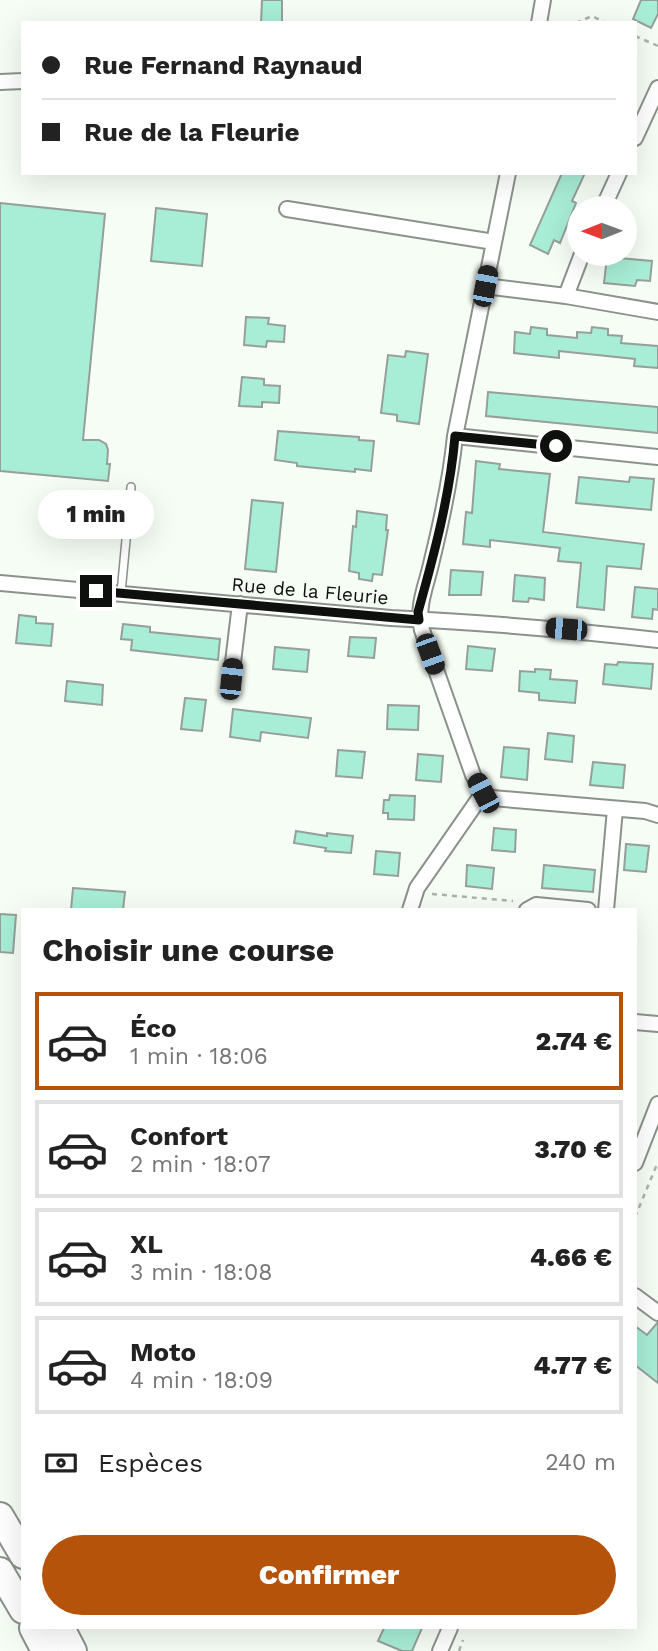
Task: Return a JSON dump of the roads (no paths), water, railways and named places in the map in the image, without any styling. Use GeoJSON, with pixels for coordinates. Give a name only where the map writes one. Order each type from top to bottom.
{"type":"FeatureCollection","features":[{"type":"Feature","properties":{"kind":"highway"},"geometry":{"type":"LineString","coordinates":[[0,1516],[21,1552]]}},
{"type":"Feature","properties":{"kind":"highway"},"geometry":{"type":"LineString","coordinates":[[0,1571],[21,1607]]}},
{"type":"Feature","properties":{"kind":"highway"},"geometry":{"type":"LineString","coordinates":[[0,1588],[21,1614]]}},
{"type":"Feature","properties":{"kind":"highway"},"geometry":{"type":"LineString","coordinates":[[34,1629],[45,1651]]}},
{"type":"Feature","properties":{"kind":"highway"},"geometry":{"type":"LineString","coordinates":[[62,1629],[73,1651]]}},
{"type":"Feature","properties":{"kind":"street"},"geometry":{"type":"LineString","coordinates":[[539,21],[543,0]]}},
{"type":"Feature","properties":{"kind":"street"},"geometry":{"type":"LineString","coordinates":[[0,82],[21,81]]}},
{"type":"Feature","properties":{"kind":"street"},"geometry":{"type":"LineString","coordinates":[[637,134],[657,94]]}},
{"type":"Feature","properties":{"kind":"street"},"geometry":{"type":"LineString","coordinates":[[508,175],[432,560],[418,612],[419,620],[473,775],[483,793],[492,798],[645,811],[658,815]]}},
{"type":"Feature","properties":{"kind":"street"},"geometry":{"type":"LineString","coordinates":[[608,196],[618,175]]}},
{"type":"Feature","properties":{"kind":"street"},"geometry":{"type":"LineString","coordinates":[[287,209],[494,243]]}},
{"type":"Feature","properties":{"kind":"street"},"geometry":{"type":"LineString","coordinates":[[566,296],[577,266]]}},
{"type":"Feature","properties":{"kind":"street"},"geometry":{"type":"LineString","coordinates":[[485,286],[566,296],[658,312]]}},
{"type":"Feature","properties":{"kind":"street"},"geometry":{"type":"LineString","coordinates":[[455,436],[658,457]]}},
{"type":"Feature","properties":{"kind":"street","name":"Rue de la Fleurie"},"geometry":{"type":"LineString","coordinates":[[0,583],[658,639]]}},
{"type":"Feature","properties":{"kind":"street"},"geometry":{"type":"LineString","coordinates":[[231,679],[240,604]]}},
{"type":"Feature","properties":{"kind":"street"},"geometry":{"type":"LineString","coordinates":[[411,908],[417,888],[483,793]]}},
{"type":"Feature","properties":{"kind":"street"},"geometry":{"type":"LineString","coordinates":[[606,908],[615,809]]}},
{"type":"Feature","properties":{"kind":"street"},"geometry":{"type":"LineString","coordinates":[[530,908],[536,905],[567,908]]}},
{"type":"Feature","properties":{"kind":"street"},"geometry":{"type":"LineString","coordinates":[[637,1022],[658,1024]]}},
{"type":"Feature","properties":{"kind":"street"},"geometry":{"type":"LineString","coordinates":[[637,1158],[658,1104]]}},
{"type":"Feature","properties":{"kind":"street"},"geometry":{"type":"LineString","coordinates":[[637,1297],[658,1313]]}},
{"type":"Feature","properties":{"kind":"street"},"geometry":{"type":"LineString","coordinates":[[440,1651],[450,1629]]}},
{"type":"Feature","properties":{"kind":"lane"},"geometry":{"type":"LineString","coordinates":[[121,593],[131,487]]}}]}
